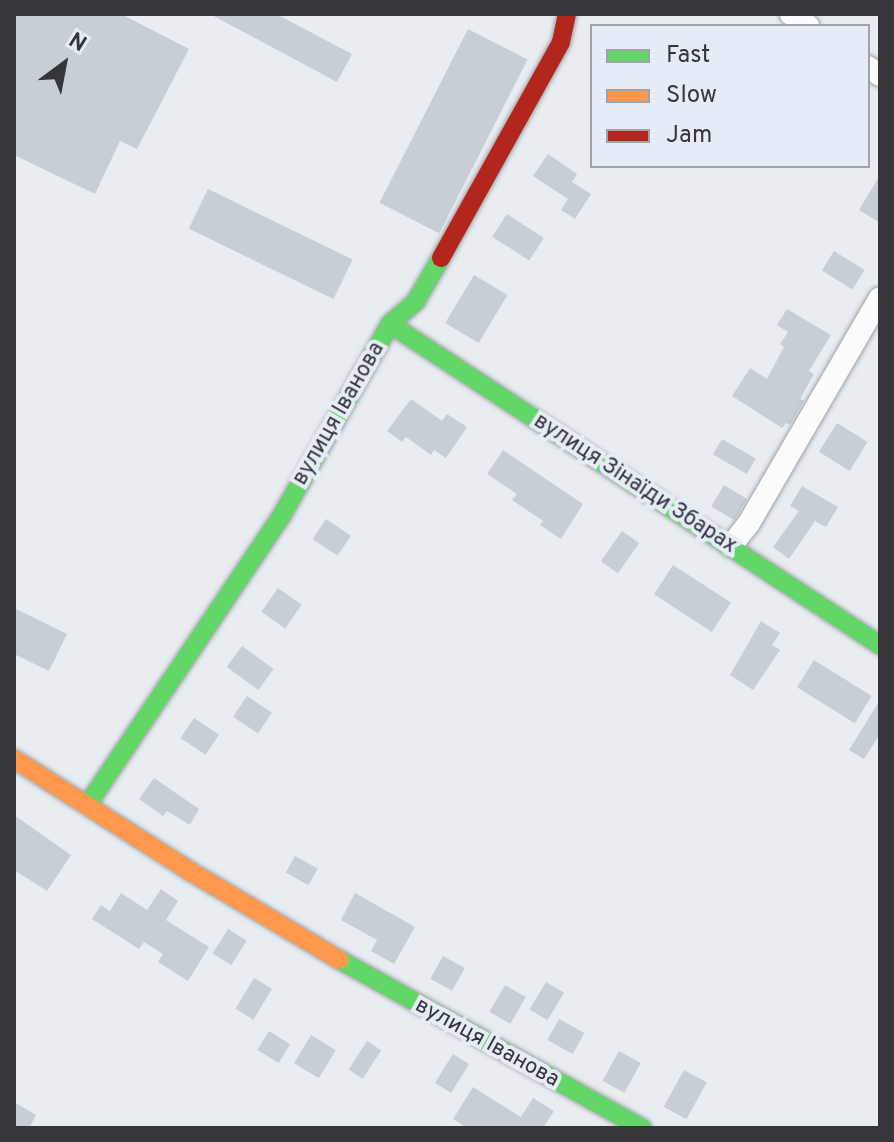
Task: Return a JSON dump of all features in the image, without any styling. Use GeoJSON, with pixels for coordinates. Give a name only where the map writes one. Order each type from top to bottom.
{"type":"FeatureCollection","features":[{"type":"Feature","properties":{"kind":"street","name":"вулиця Іванова"},"geometry":{"type":"LineString","coordinates":[[88,804],[281,517],[303,473],[390,324],[416,301],[528,105],[561,42],[567,14]]}},
{"type":"Feature","properties":{"kind":"street"},"geometry":{"type":"LineString","coordinates":[[731,546],[749,523],[880,298]]}},
{"type":"Feature","properties":{"kind":"street","name":"вулиця Зінаїди Збарах"},"geometry":{"type":"LineString","coordinates":[[390,324],[880,645]]}},
{"type":"Feature","properties":{"kind":"street","name":"вулиця Іванова"},"geometry":{"type":"LineString","coordinates":[[14,759],[190,871],[340,960],[642,1128]]}},
{"type":"Feature","properties":{"kind":"building"},"geometry":{"type":"Polygon","coordinates":[[[14,14],[121,14],[189,49],[137,149],[120,141],[95,194],[14,155],[14,14]]]}},
{"type":"Feature","properties":{"kind":"building"},"geometry":{"type":"Polygon","coordinates":[[[210,14],[276,14],[352,54],[337,82],[210,14]]]}},
{"type":"Feature","properties":{"kind":"building"},"geometry":{"type":"Polygon","coordinates":[[[468,29],[528,59],[439,233],[379,203],[468,29]]]}},
{"type":"Feature","properties":{"kind":"building"},"geometry":{"type":"Polygon","coordinates":[[[548,154],[577,174],[572,182],[591,194],[575,219],[561,210],[568,199],[533,176],[548,154]]]}},
{"type":"Feature","properties":{"kind":"building"},"geometry":{"type":"Polygon","coordinates":[[[880,175],[880,223],[859,210],[880,175]]]}},
{"type":"Feature","properties":{"kind":"building"},"geometry":{"type":"Polygon","coordinates":[[[208,189],[353,260],[333,299],[189,229],[208,189]]]}},
{"type":"Feature","properties":{"kind":"building"},"geometry":{"type":"Polygon","coordinates":[[[507,214],[544,238],[529,261],[492,237],[507,214]]]}},
{"type":"Feature","properties":{"kind":"building"},"geometry":{"type":"Polygon","coordinates":[[[834,251],[865,270],[852,290],[822,271],[834,251]]]}},
{"type":"Feature","properties":{"kind":"building"},"geometry":{"type":"Polygon","coordinates":[[[474,275],[507,295],[479,343],[445,323],[474,275]]]}},
{"type":"Feature","properties":{"kind":"building"},"geometry":{"type":"Polygon","coordinates":[[[787,309],[831,335],[809,371],[814,374],[800,399],[804,401],[790,425],[786,423],[782,428],[732,396],[750,368],[767,379],[784,347],[780,344],[788,332],[777,325],[787,309]]]}},
{"type":"Feature","properties":{"kind":"building"},"geometry":{"type":"Polygon","coordinates":[[[411,399],[442,421],[447,414],[467,427],[446,458],[434,450],[431,455],[406,437],[402,442],[387,431],[411,399]]]}},
{"type":"Feature","properties":{"kind":"building"},"geometry":{"type":"Polygon","coordinates":[[[837,423],[868,442],[850,471],[819,452],[837,423]]]}},
{"type":"Feature","properties":{"kind":"building"},"geometry":{"type":"Polygon","coordinates":[[[722,439],[756,458],[747,474],[713,455],[722,439]]]}},
{"type":"Feature","properties":{"kind":"building"},"geometry":{"type":"Polygon","coordinates":[[[503,450],[583,504],[561,539],[540,525],[543,521],[512,500],[517,494],[487,474],[503,450]]]}},
{"type":"Feature","properties":{"kind":"building"},"geometry":{"type":"Polygon","coordinates":[[[724,485],[747,499],[734,520],[711,506],[724,485]]]}},
{"type":"Feature","properties":{"kind":"building"},"geometry":{"type":"Polygon","coordinates":[[[802,486],[838,507],[826,527],[815,521],[789,559],[773,547],[799,511],[790,506],[802,486]]]}},
{"type":"Feature","properties":{"kind":"building"},"geometry":{"type":"Polygon","coordinates":[[[326,519],[351,536],[337,556],[313,539],[326,519]]]}},
{"type":"Feature","properties":{"kind":"building"},"geometry":{"type":"Polygon","coordinates":[[[622,531],[639,543],[618,573],[601,561],[622,531]]]}},
{"type":"Feature","properties":{"kind":"building"},"geometry":{"type":"Polygon","coordinates":[[[673,565],[731,603],[712,632],[654,594],[673,565]]]}},
{"type":"Feature","properties":{"kind":"building"},"geometry":{"type":"Polygon","coordinates":[[[278,588],[302,605],[285,628],[261,612],[278,588]]]}},
{"type":"Feature","properties":{"kind":"building"},"geometry":{"type":"Polygon","coordinates":[[[14,608],[67,634],[49,671],[14,654],[14,608]]]}},
{"type":"Feature","properties":{"kind":"building"},"geometry":{"type":"Polygon","coordinates":[[[761,621],[780,633],[772,645],[780,650],[753,690],[730,675],[761,621]]]}},
{"type":"Feature","properties":{"kind":"building"},"geometry":{"type":"Polygon","coordinates":[[[242,646],[274,669],[258,690],[227,667],[242,646]]]}},
{"type":"Feature","properties":{"kind":"building"},"geometry":{"type":"Polygon","coordinates":[[[814,660],[872,696],[855,723],[797,687],[814,660]]]}},
{"type":"Feature","properties":{"kind":"building"},"geometry":{"type":"Polygon","coordinates":[[[247,696],[272,713],[258,734],[233,717],[247,696]]]}},
{"type":"Feature","properties":{"kind":"building"},"geometry":{"type":"Polygon","coordinates":[[[880,700],[880,734],[864,759],[849,750],[880,700]]]}},
{"type":"Feature","properties":{"kind":"building"},"geometry":{"type":"Polygon","coordinates":[[[194,718],[219,735],[205,755],[181,738],[194,718]]]}},
{"type":"Feature","properties":{"kind":"building"},"geometry":{"type":"Polygon","coordinates":[[[154,778],[199,809],[190,825],[167,811],[163,816],[139,799],[154,778]]]}},
{"type":"Feature","properties":{"kind":"building"},"geometry":{"type":"Polygon","coordinates":[[[14,815],[71,855],[47,891],[14,870],[14,815]]]}},
{"type":"Feature","properties":{"kind":"building"},"geometry":{"type":"Polygon","coordinates":[[[295,856],[318,869],[309,885],[286,873],[295,856]]]}},
{"type":"Feature","properties":{"kind":"building"},"geometry":{"type":"Polygon","coordinates":[[[161,889],[178,901],[166,920],[209,947],[188,981],[158,962],[163,954],[144,942],[139,949],[92,919],[101,905],[110,911],[121,893],[147,910],[161,889]]]}},
{"type":"Feature","properties":{"kind":"building"},"geometry":{"type":"Polygon","coordinates":[[[355,893],[415,927],[394,964],[371,951],[377,940],[341,920],[355,893]]]}},
{"type":"Feature","properties":{"kind":"building"},"geometry":{"type":"Polygon","coordinates":[[[228,929],[247,941],[231,965],[213,954],[228,929]]]}},
{"type":"Feature","properties":{"kind":"building"},"geometry":{"type":"Polygon","coordinates":[[[443,956],[465,968],[452,991],[430,979],[443,956]]]}},
{"type":"Feature","properties":{"kind":"building"},"geometry":{"type":"Polygon","coordinates":[[[254,978],[272,989],[253,1020],[235,1009],[254,978]]]}},
{"type":"Feature","properties":{"kind":"building"},"geometry":{"type":"Polygon","coordinates":[[[546,982],[564,993],[548,1020],[530,1009],[546,982]]]}},
{"type":"Feature","properties":{"kind":"building"},"geometry":{"type":"Polygon","coordinates":[[[505,985],[526,997],[510,1024],[490,1012],[505,985]]]}},
{"type":"Feature","properties":{"kind":"building"},"geometry":{"type":"Polygon","coordinates":[[[559,1019],[584,1033],[573,1054],[547,1040],[559,1019]]]}},
{"type":"Feature","properties":{"kind":"building"},"geometry":{"type":"Polygon","coordinates":[[[269,1031],[290,1044],[279,1063],[257,1050],[269,1031]]]}},
{"type":"Feature","properties":{"kind":"building"},"geometry":{"type":"Polygon","coordinates":[[[311,1035],[336,1050],[319,1078],[294,1063],[311,1035]]]}},
{"type":"Feature","properties":{"kind":"building"},"geometry":{"type":"Polygon","coordinates":[[[367,1041],[381,1050],[363,1079],[348,1070],[367,1041]]]}},
{"type":"Feature","properties":{"kind":"building"},"geometry":{"type":"Polygon","coordinates":[[[619,1051],[641,1063],[624,1093],[603,1081],[619,1051]]]}},
{"type":"Feature","properties":{"kind":"building"},"geometry":{"type":"Polygon","coordinates":[[[453,1054],[469,1064],[451,1093],[435,1083],[453,1054]]]}},
{"type":"Feature","properties":{"kind":"building"},"geometry":{"type":"Polygon","coordinates":[[[684,1070],[707,1083],[686,1119],[664,1107],[684,1070]]]}},
{"type":"Feature","properties":{"kind":"building"},"geometry":{"type":"Polygon","coordinates":[[[473,1087],[521,1117],[533,1098],[554,1111],[543,1128],[467,1128],[453,1119],[473,1087]]]}},
{"type":"Feature","properties":{"kind":"building"},"geometry":{"type":"Polygon","coordinates":[[[14,1102],[36,1115],[29,1128],[14,1128],[14,1102]]]}},
{"type":"Feature","properties":{"kind":"traffic: fast"},"geometry":{"type":"LineString","coordinates":[[88,804],[281,517],[390,324],[416,301],[441,258]]}},
{"type":"Feature","properties":{"kind":"traffic: fast"},"geometry":{"type":"LineString","coordinates":[[390,324],[880,645]]}},
{"type":"Feature","properties":{"kind":"traffic: fast"},"geometry":{"type":"LineString","coordinates":[[340,960],[642,1128]]}},
{"type":"Feature","properties":{"kind":"traffic: slow"},"geometry":{"type":"LineString","coordinates":[[14,759],[190,871],[340,960]]}},
{"type":"Feature","properties":{"kind":"traffic: jam"},"geometry":{"type":"LineString","coordinates":[[441,258],[561,42],[567,14]]}}]}
